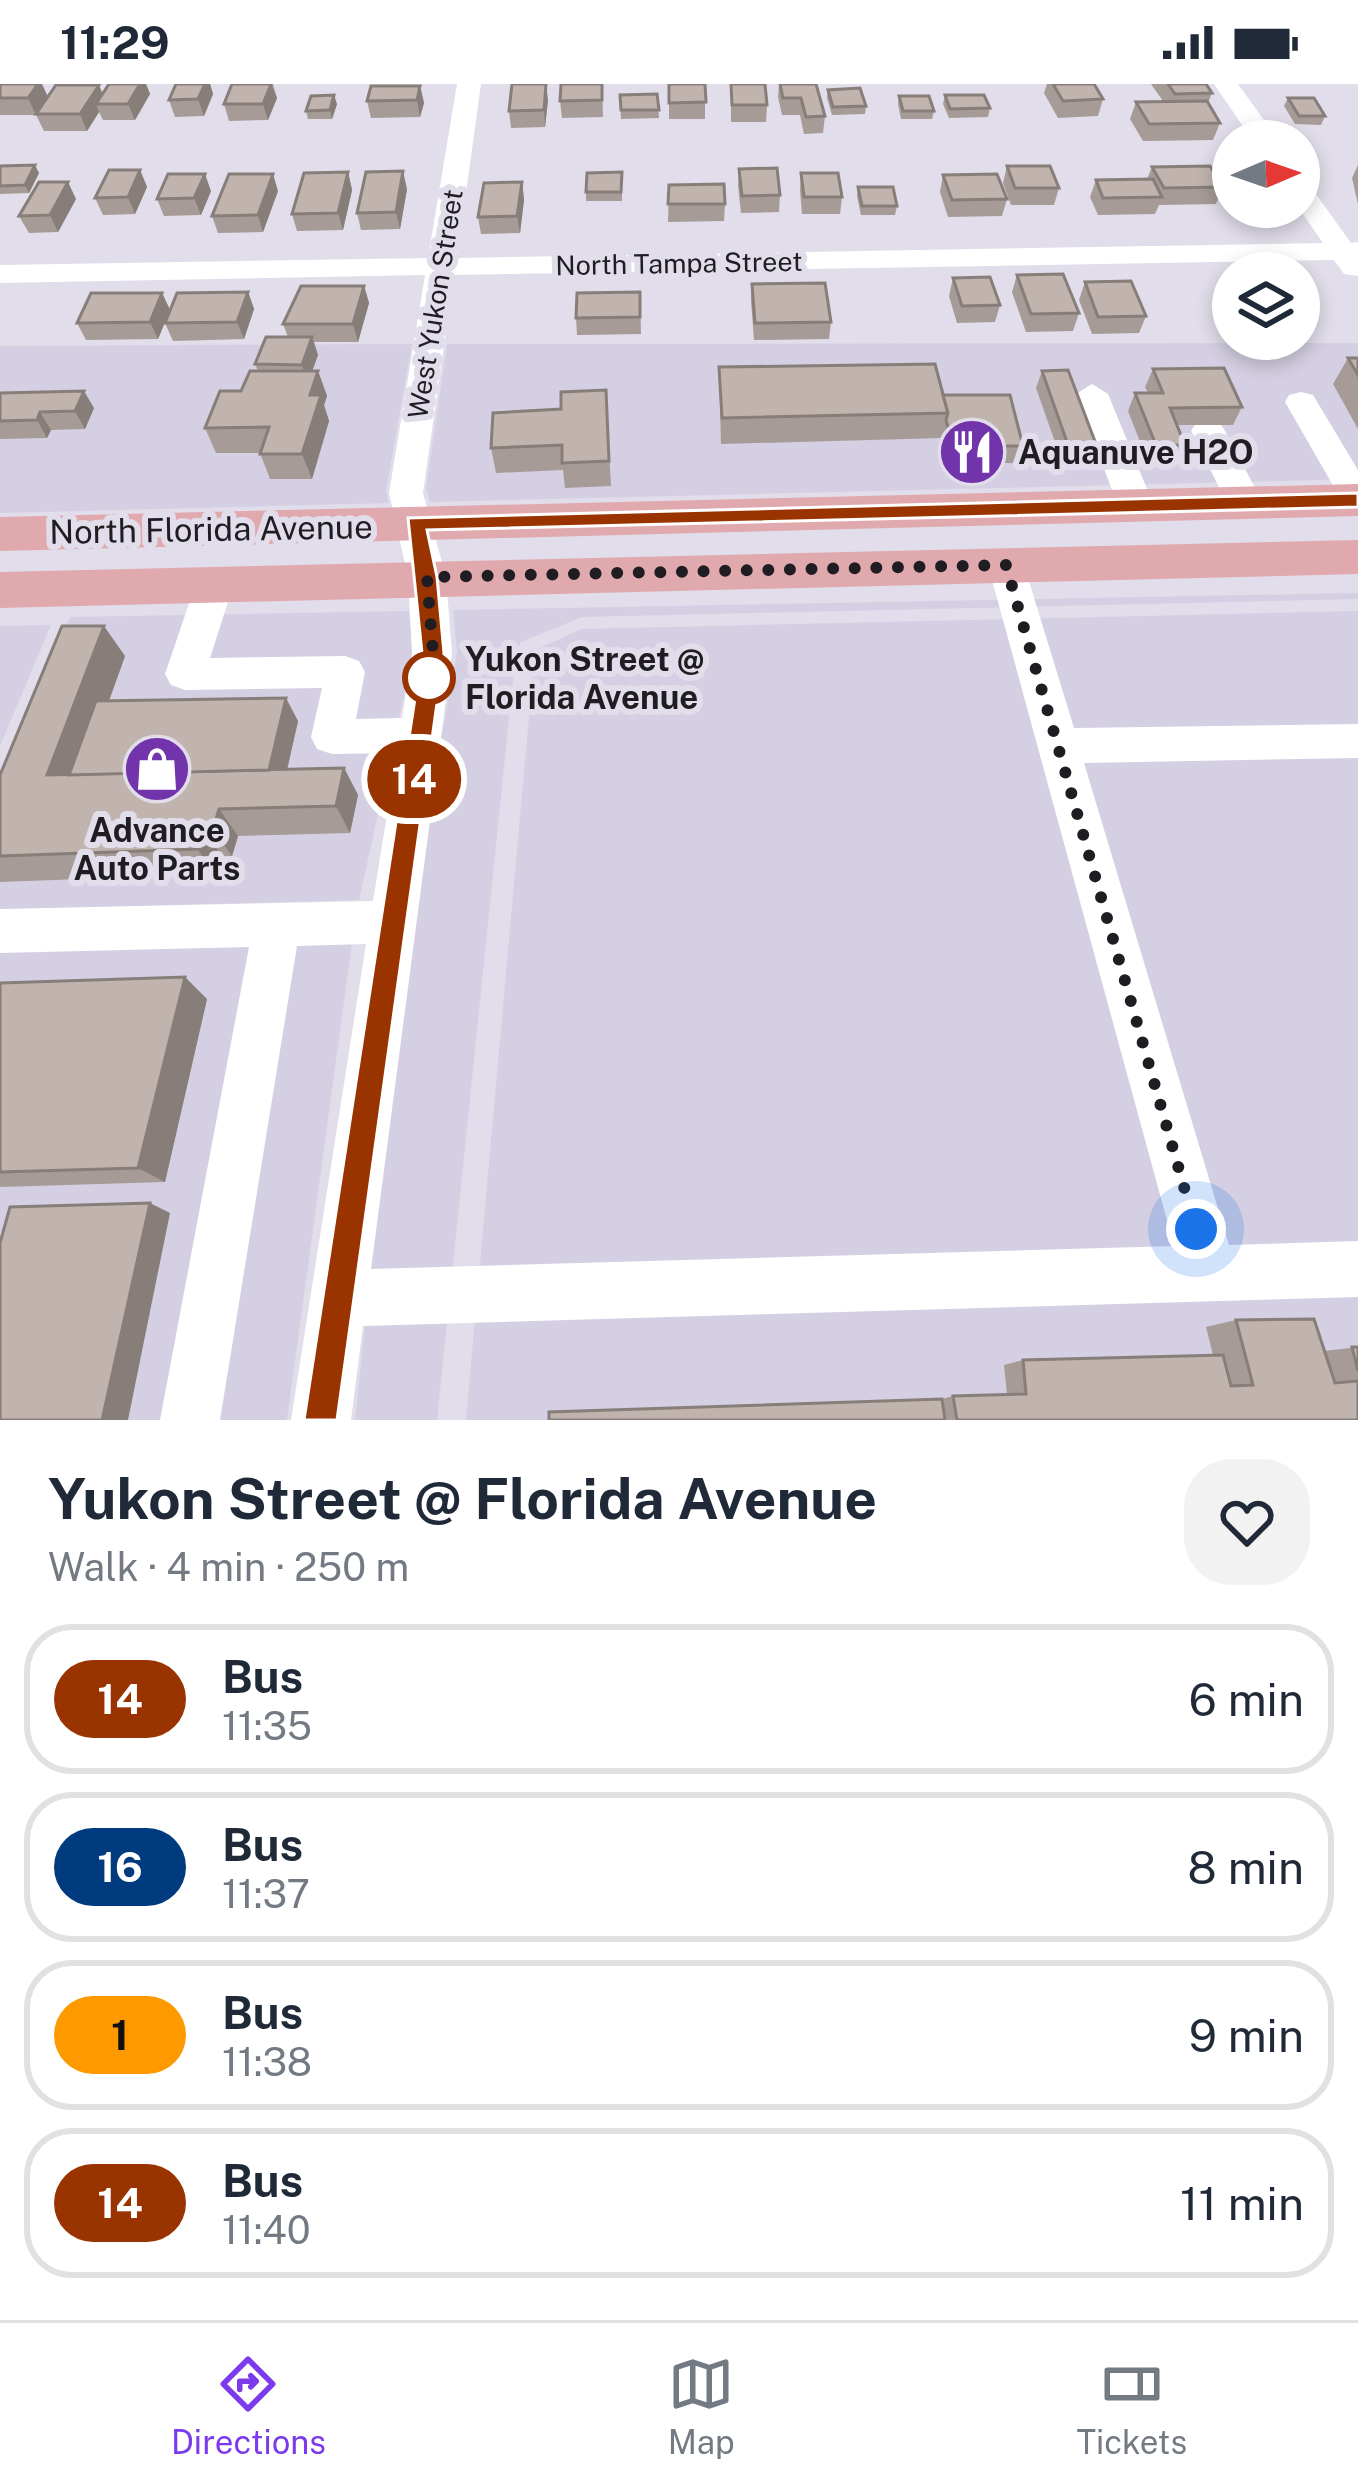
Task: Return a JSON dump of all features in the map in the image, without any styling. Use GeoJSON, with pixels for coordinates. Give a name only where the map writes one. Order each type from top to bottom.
{"type":"FeatureCollection","features":[{"type":"Feature","properties":{"kind":"main road","name":"North Florida Avenue"},"geometry":{"type":"LineString","coordinates":[[0,534],[1358,499]]}},
{"type":"Feature","properties":{"kind":"main road"},"geometry":{"type":"LineString","coordinates":[[990,509],[1006,565]]}},
{"type":"Feature","properties":{"kind":"main road"},"geometry":{"type":"LineString","coordinates":[[1290,559],[1299,537],[1358,530]]}},
{"type":"Feature","properties":{"kind":"main road","name":"North Florida Avenue"},"geometry":{"type":"LineString","coordinates":[[0,590],[1358,557]]}},
{"type":"Feature","properties":{"kind":"street","name":"West Yukon Street"},"geometry":{"type":"LineString","coordinates":[[320,1420],[433,653],[427,577],[406,493],[469,84]]}},
{"type":"Feature","properties":{"kind":"street"},"geometry":{"type":"LineString","coordinates":[[1226,84],[1251,120]]}},
{"type":"Feature","properties":{"kind":"street"},"geometry":{"type":"LineString","coordinates":[[1320,216],[1353,259]]}},
{"type":"Feature","properties":{"kind":"street","name":"North Tampa Street"},"geometry":{"type":"LineString","coordinates":[[0,274],[1353,259]]}},
{"type":"Feature","properties":{"kind":"street"},"geometry":{"type":"LineString","coordinates":[[1092,394],[1136,506]]}},
{"type":"Feature","properties":{"kind":"street"},"geometry":{"type":"LineString","coordinates":[[1301,402],[1358,499]]}},
{"type":"Feature","properties":{"kind":"street"},"geometry":{"type":"LineString","coordinates":[[1208,431],[1245,503]]}},
{"type":"Feature","properties":{"kind":"street"},"geometry":{"type":"LineString","coordinates":[[1006,565],[1209,1273]]}},
{"type":"Feature","properties":{"kind":"street"},"geometry":{"type":"LineString","coordinates":[[215,584],[185,674],[345,672],[332,737],[421,735]]}},
{"type":"Feature","properties":{"kind":"street"},"geometry":{"type":"LineString","coordinates":[[1058,746],[1358,742]]}},
{"type":"Feature","properties":{"kind":"street"},"geometry":{"type":"LineString","coordinates":[[0,931],[394,922]]}},
{"type":"Feature","properties":{"kind":"street"},"geometry":{"type":"LineString","coordinates":[[190,1420],[277,923]]}},
{"type":"Feature","properties":{"kind":"street"},"geometry":{"type":"LineString","coordinates":[[338,1298],[1358,1269]]}},
{"type":"Feature","properties":{"kind":"shaded area"},"geometry":{"type":"Polygon","coordinates":[[[1212,343],[1212,360],[1320,360],[1320,343],[1358,343],[1358,479],[430,502],[426,488],[447,344],[1212,343]]]}},
{"type":"Feature","properties":{"kind":"shaded area"},"geometry":{"type":"Polygon","coordinates":[[[412,344],[386,491],[389,503],[0,513],[0,346],[412,344]]]}},
{"type":"Feature","properties":{"kind":"shaded area"},"geometry":{"type":"Polygon","coordinates":[[[1358,593],[1358,599],[582,617],[521,642],[516,650],[437,1420],[355,1420],[408,920],[457,653],[453,610],[1358,593]]]}},
{"type":"Feature","properties":{"kind":"shaded area"},"geometry":{"type":"Polygon","coordinates":[[[409,611],[413,655],[359,900],[0,910],[0,793],[70,617],[409,611]]]}},
{"type":"Feature","properties":{"kind":"shaded area"},"geometry":{"type":"Polygon","coordinates":[[[1358,611],[1358,1420],[466,1420],[535,650],[582,629],[1358,611]]]}},
{"type":"Feature","properties":{"kind":"shaded area"},"geometry":{"type":"Polygon","coordinates":[[[51,625],[0,746],[0,626],[51,625]]]}},
{"type":"Feature","properties":{"kind":"shaded area"},"geometry":{"type":"Polygon","coordinates":[[[352,943],[287,1420],[0,1420],[0,952],[352,943]]]}},
{"type":"Feature","properties":{"kind":"building"},"geometry":{"type":"Polygon","coordinates":[[[0,84],[38,84],[28,98],[0,98],[0,84]]]}},
{"type":"Feature","properties":{"kind":"building"},"geometry":{"type":"Polygon","coordinates":[[[109,84],[140,84],[128,104],[96,104],[109,84]]]}},
{"type":"Feature","properties":{"kind":"building"},"geometry":{"type":"Polygon","coordinates":[[[176,84],[205,84],[198,99],[169,100],[176,84]]]}},
{"type":"Feature","properties":{"kind":"building"},"geometry":{"type":"Polygon","coordinates":[[[232,84],[271,84],[263,104],[224,104],[232,84]]]}},
{"type":"Feature","properties":{"kind":"building"},"geometry":{"type":"Polygon","coordinates":[[[512,84],[546,84],[544,110],[509,111],[512,84]]]}},
{"type":"Feature","properties":{"kind":"building"},"geometry":{"type":"Polygon","coordinates":[[[561,84],[602,84],[602,100],[560,101],[561,84]]]}},
{"type":"Feature","properties":{"kind":"building"},"geometry":{"type":"Polygon","coordinates":[[[669,84],[705,84],[706,102],[669,103],[669,84]]]}},
{"type":"Feature","properties":{"kind":"building"},"geometry":{"type":"Polygon","coordinates":[[[731,84],[765,84],[767,105],[732,105],[731,84]]]}},
{"type":"Feature","properties":{"kind":"building"},"geometry":{"type":"Polygon","coordinates":[[[780,84],[816,84],[825,116],[806,117],[801,98],[783,98],[780,84]]]}},
{"type":"Feature","properties":{"kind":"building"},"geometry":{"type":"Polygon","coordinates":[[[1053,84],[1094,84],[1103,99],[1063,101],[1053,84]]]}},
{"type":"Feature","properties":{"kind":"building"},"geometry":{"type":"Polygon","coordinates":[[[1168,84],[1206,84],[1212,93],[1175,94],[1168,84]]]}},
{"type":"Feature","properties":{"kind":"building"},"geometry":{"type":"Polygon","coordinates":[[[56,85],[99,85],[80,114],[36,114],[56,85]]]}},
{"type":"Feature","properties":{"kind":"building"},"geometry":{"type":"Polygon","coordinates":[[[371,86],[420,86],[417,100],[367,101],[371,86]]]}},
{"type":"Feature","properties":{"kind":"building"},"geometry":{"type":"Polygon","coordinates":[[[860,88],[866,106],[833,107],[828,90],[860,88]]]}},
{"type":"Feature","properties":{"kind":"building"},"geometry":{"type":"Polygon","coordinates":[[[657,94],[659,110],[621,110],[620,95],[657,94]]]}},
{"type":"Feature","properties":{"kind":"building"},"geometry":{"type":"Polygon","coordinates":[[[334,95],[330,110],[306,111],[311,96],[334,95]]]}},
{"type":"Feature","properties":{"kind":"building"},"geometry":{"type":"Polygon","coordinates":[[[945,95],[984,95],[990,108],[950,109],[945,95]]]}},
{"type":"Feature","properties":{"kind":"building"},"geometry":{"type":"Polygon","coordinates":[[[899,96],[929,96],[934,111],[903,111],[899,96]]]}},
{"type":"Feature","properties":{"kind":"building"},"geometry":{"type":"Polygon","coordinates":[[[1288,98],[1314,98],[1325,116],[1299,116],[1288,98]]]}},
{"type":"Feature","properties":{"kind":"building"},"geometry":{"type":"Polygon","coordinates":[[[1207,101],[1218,120],[1149,124],[1136,102],[1207,101]]]}},
{"type":"Feature","properties":{"kind":"building"},"geometry":{"type":"Polygon","coordinates":[[[35,165],[25,185],[0,186],[0,166],[35,165]]]}},
{"type":"Feature","properties":{"kind":"building"},"geometry":{"type":"Polygon","coordinates":[[[1007,166],[1050,166],[1059,188],[1015,188],[1007,166]]]}},
{"type":"Feature","properties":{"kind":"building"},"geometry":{"type":"Polygon","coordinates":[[[1210,166],[1212,187],[1164,188],[1152,167],[1210,166]]]}},
{"type":"Feature","properties":{"kind":"building"},"geometry":{"type":"Polygon","coordinates":[[[777,168],[780,195],[742,196],[739,169],[777,168]]]}},
{"type":"Feature","properties":{"kind":"building"},"geometry":{"type":"Polygon","coordinates":[[[109,170],[140,170],[128,197],[95,198],[109,170]]]}},
{"type":"Feature","properties":{"kind":"building"},"geometry":{"type":"Polygon","coordinates":[[[403,171],[396,212],[357,213],[366,172],[403,171]]]}},
{"type":"Feature","properties":{"kind":"building"},"geometry":{"type":"Polygon","coordinates":[[[348,172],[338,213],[292,214],[304,173],[348,172]]]}},
{"type":"Feature","properties":{"kind":"building"},"geometry":{"type":"Polygon","coordinates":[[[622,172],[621,192],[586,192],[587,173],[622,172]]]}},
{"type":"Feature","properties":{"kind":"building"},"geometry":{"type":"Polygon","coordinates":[[[801,173],[838,173],[842,197],[804,197],[801,173]]]}},
{"type":"Feature","properties":{"kind":"building"},"geometry":{"type":"Polygon","coordinates":[[[168,174],[205,174],[194,198],[157,199],[168,174]]]}},
{"type":"Feature","properties":{"kind":"building"},"geometry":{"type":"Polygon","coordinates":[[[229,174],[273,174],[258,215],[212,216],[229,174]]]}},
{"type":"Feature","properties":{"kind":"building"},"geometry":{"type":"Polygon","coordinates":[[[997,174],[1007,199],[952,200],[943,175],[997,174]]]}},
{"type":"Feature","properties":{"kind":"building"},"geometry":{"type":"Polygon","coordinates":[[[1153,179],[1162,197],[1103,198],[1096,180],[1153,179]]]}},
{"type":"Feature","properties":{"kind":"building"},"geometry":{"type":"Polygon","coordinates":[[[39,182],[68,182],[50,215],[19,216],[39,182]]]}},
{"type":"Feature","properties":{"kind":"building"},"geometry":{"type":"Polygon","coordinates":[[[522,182],[517,216],[478,217],[484,183],[522,182]]]}},
{"type":"Feature","properties":{"kind":"building"},"geometry":{"type":"Polygon","coordinates":[[[724,184],[725,204],[668,204],[669,185],[724,184]]]}},
{"type":"Feature","properties":{"kind":"building"},"geometry":{"type":"Polygon","coordinates":[[[858,187],[893,187],[897,206],[862,206],[858,187]]]}},
{"type":"Feature","properties":{"kind":"building"},"geometry":{"type":"Polygon","coordinates":[[[1063,274],[1079,313],[1031,314],[1017,275],[1063,274]]]}},
{"type":"Feature","properties":{"kind":"building"},"geometry":{"type":"Polygon","coordinates":[[[990,277],[1000,305],[962,306],[953,278],[990,277]]]}},
{"type":"Feature","properties":{"kind":"building"},"geometry":{"type":"Polygon","coordinates":[[[1131,281],[1146,316],[1098,317],[1085,282],[1131,281]]]}},
{"type":"Feature","properties":{"kind":"building"},"geometry":{"type":"Polygon","coordinates":[[[825,283],[831,322],[755,323],[752,284],[825,283]]]}},
{"type":"Feature","properties":{"kind":"building"},"geometry":{"type":"Polygon","coordinates":[[[301,286],[364,286],[353,324],[283,324],[301,286]]]}},
{"type":"Feature","properties":{"kind":"building"},"geometry":{"type":"Polygon","coordinates":[[[248,292],[237,322],[165,323],[177,293],[248,292]]]}},
{"type":"Feature","properties":{"kind":"building"},"geometry":{"type":"Polygon","coordinates":[[[640,292],[640,317],[576,318],[577,293],[640,292]]]}},
{"type":"Feature","properties":{"kind":"building"},"geometry":{"type":"Polygon","coordinates":[[[91,293],[162,293],[150,322],[77,323],[91,293]]]}},
{"type":"Feature","properties":{"kind":"building"},"geometry":{"type":"Polygon","coordinates":[[[266,337],[312,337],[302,365],[255,364],[266,337]]]}},
{"type":"Feature","properties":{"kind":"building"},"geometry":{"type":"Polygon","coordinates":[[[935,364],[948,413],[722,418],[719,367],[935,364]]]}},
{"type":"Feature","properties":{"kind":"building"},"geometry":{"type":"Polygon","coordinates":[[[1224,368],[1242,407],[1170,408],[1185,445],[1156,445],[1135,393],[1163,393],[1153,369],[1224,368]]]}},
{"type":"Feature","properties":{"kind":"building"},"geometry":{"type":"Polygon","coordinates":[[[1068,370],[1096,444],[1068,445],[1042,371],[1068,370]]]}},
{"type":"Feature","properties":{"kind":"building"},"geometry":{"type":"Polygon","coordinates":[[[250,371],[318,371],[310,395],[321,395],[302,454],[260,454],[269,427],[205,428],[220,391],[241,391],[250,371]]]}},
{"type":"Feature","properties":{"kind":"building"},"geometry":{"type":"Polygon","coordinates":[[[606,390],[609,461],[562,463],[562,445],[491,448],[493,413],[561,409],[561,392],[606,390]]]}},
{"type":"Feature","properties":{"kind":"building"},"geometry":{"type":"Polygon","coordinates":[[[84,391],[75,411],[40,412],[37,420],[0,421],[0,393],[84,391]]]}},
{"type":"Feature","properties":{"kind":"building"},"geometry":{"type":"Polygon","coordinates":[[[943,395],[1010,395],[1023,446],[953,446],[943,395]]]}},
{"type":"Feature","properties":{"kind":"building"},"geometry":{"type":"Polygon","coordinates":[[[62,626],[104,626],[47,775],[344,768],[336,806],[219,809],[213,830],[203,830],[197,849],[0,856],[0,775],[62,626]]]}},
{"type":"Feature","properties":{"kind":"building"},"geometry":{"type":"Polygon","coordinates":[[[286,698],[269,770],[69,775],[96,701],[286,698]]]}},
{"type":"Feature","properties":{"kind":"building"},"geometry":{"type":"Polygon","coordinates":[[[185,977],[138,1168],[0,1172],[0,983],[185,977]]]}},
{"type":"Feature","properties":{"kind":"building"},"geometry":{"type":"Polygon","coordinates":[[[150,1203],[102,1420],[0,1420],[0,1243],[10,1207],[150,1203]]]}},
{"type":"Feature","properties":{"kind":"building"},"geometry":{"type":"Polygon","coordinates":[[[1314,1319],[1335,1383],[1358,1381],[1358,1420],[957,1420],[953,1396],[1026,1394],[1023,1360],[1223,1355],[1231,1386],[1253,1385],[1236,1320],[1314,1319]]]}},
{"type":"Feature","properties":{"kind":"building"},"geometry":{"type":"Polygon","coordinates":[[[942,1399],[945,1420],[549,1420],[549,1412],[942,1399]]]}},
{"type":"Feature","properties":{"kind":"bus line","name":"14"},"geometry":{"type":"LineString","coordinates":[[320,1420],[433,653],[427,577],[415,523],[1358,500]]}},
{"type":"Feature","properties":{"kind":"place","name":"Aquanuve H2O"},"geometry":{"type":"Point","coordinates":[972,452]}},
{"type":"Feature","properties":{"kind":"place","name":"Yukon Street @ Florida Avenue"},"geometry":{"type":"Point","coordinates":[429,678]}},
{"type":"Feature","properties":{"kind":"place","name":"Advance Auto Parts"},"geometry":{"type":"Point","coordinates":[157,769]}},
{"type":"Feature","properties":{"kind":"route"},"geometry":{"type":"LineString","coordinates":[[429,678],[427,694],[433,653],[427,577],[1006,565],[1196,1229]]}}]}
